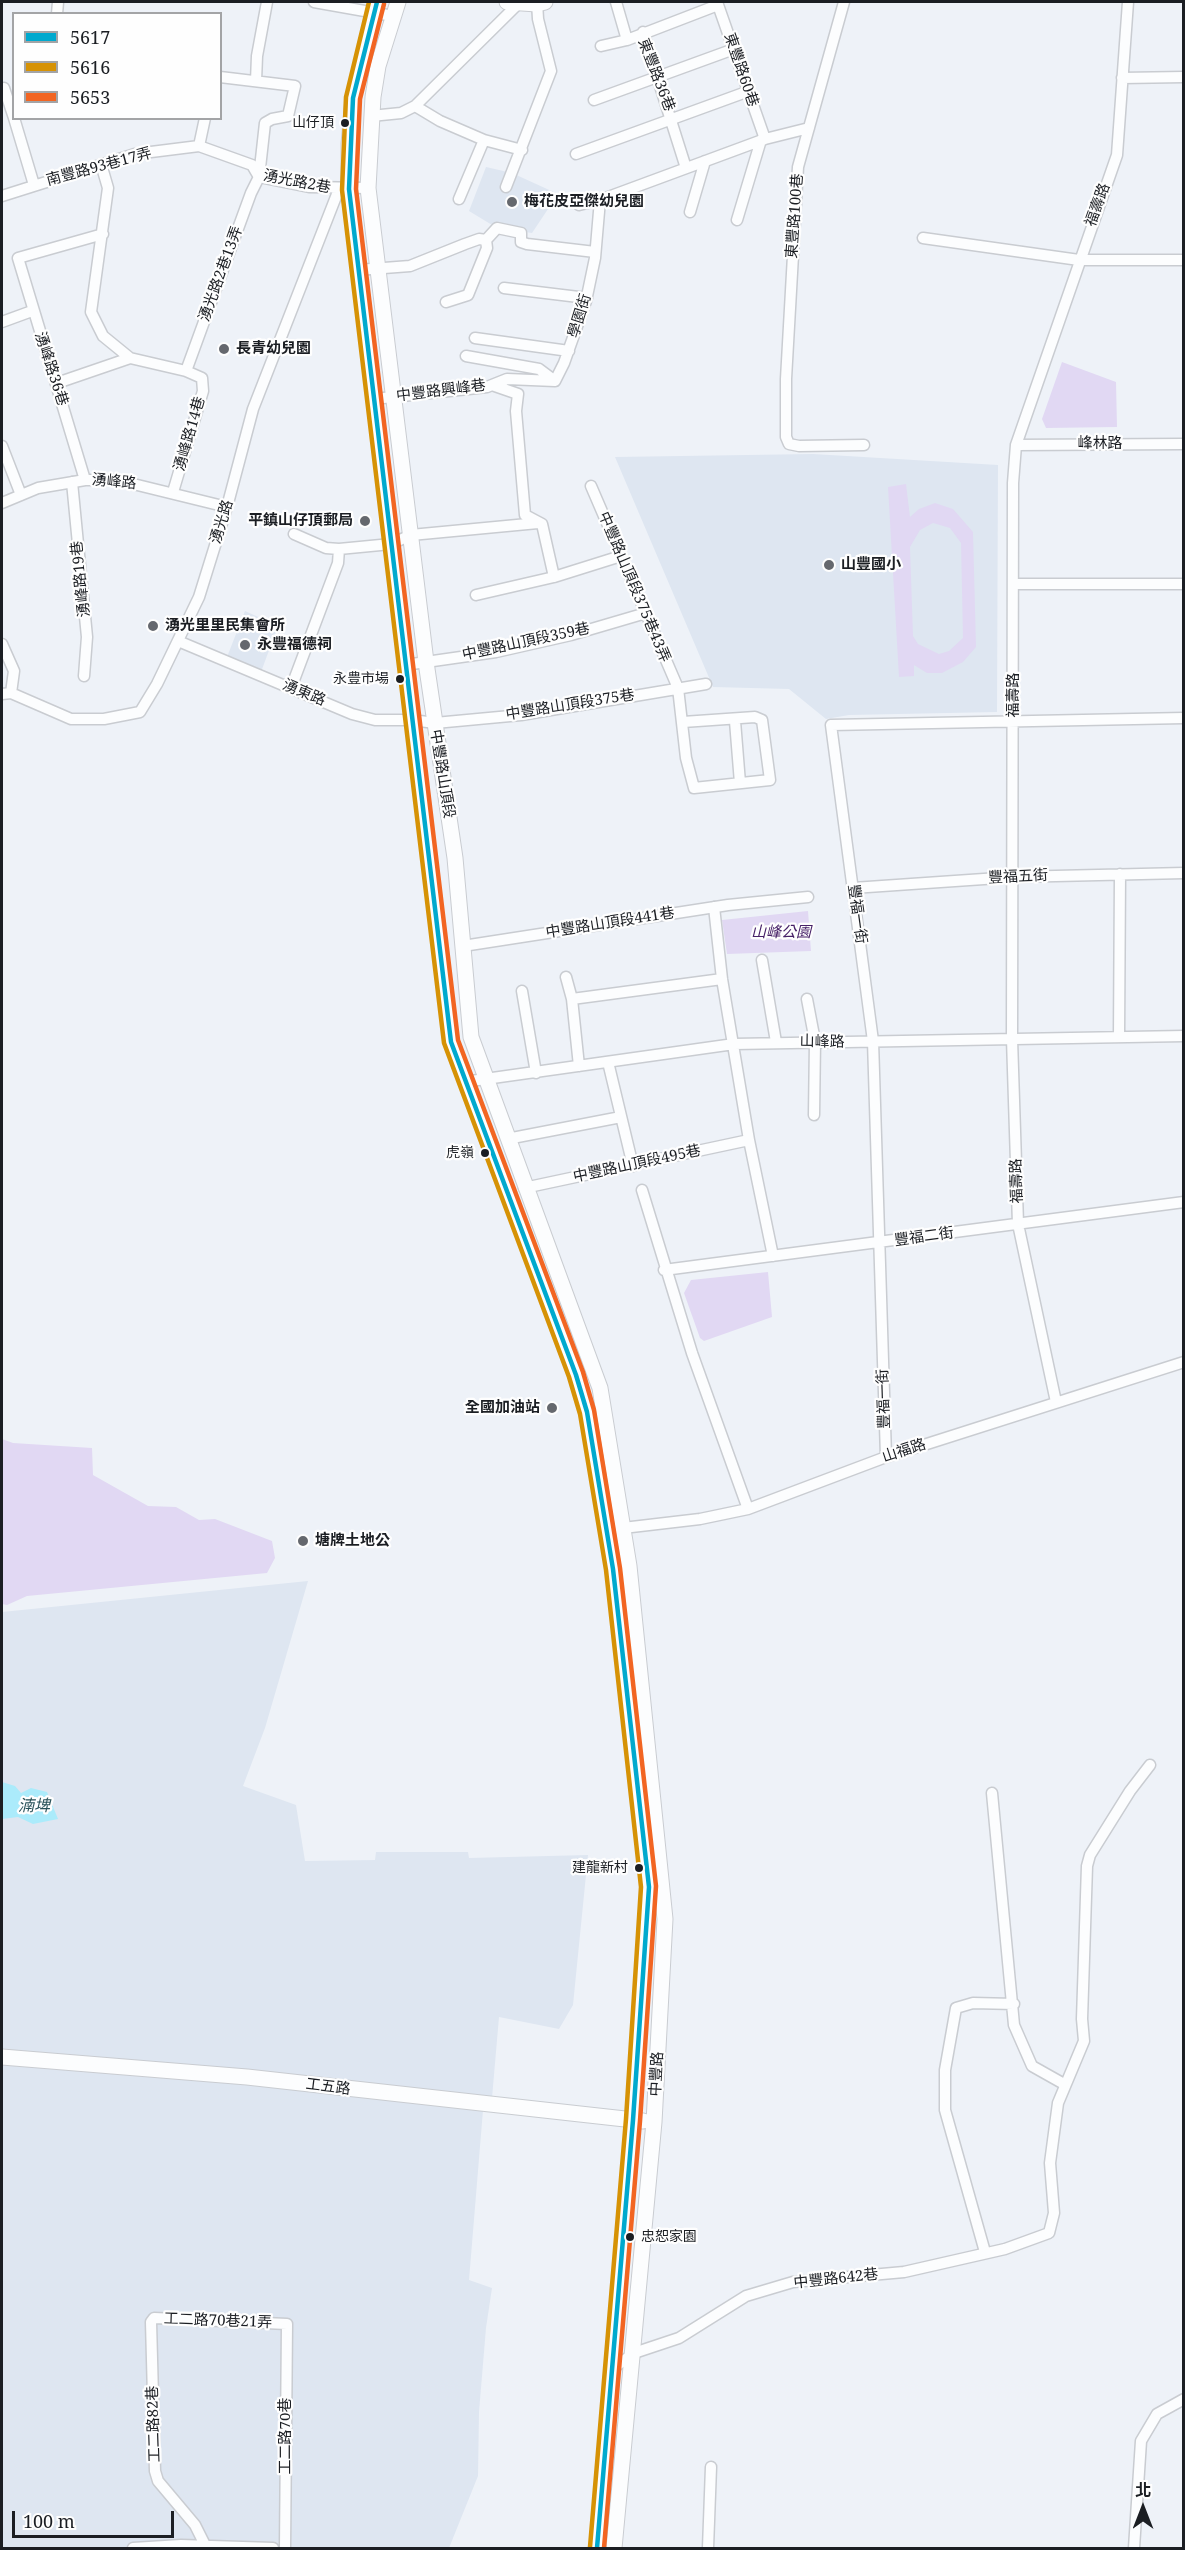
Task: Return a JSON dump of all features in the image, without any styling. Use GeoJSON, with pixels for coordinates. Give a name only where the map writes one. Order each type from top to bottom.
{"type":"FeatureCollection","features":[{"type":"Feature","properties":{"kind":"main road"},"geometry":{"type":"LineString","coordinates":[[513,2],[540,2]]}},
{"type":"Feature","properties":{"kind":"main road","name":"中豐路山頂段"},"geometry":{"type":"LineString","coordinates":[[375,7],[353,98],[344,189],[358,270],[451,1042],[464,1082],[576,1375],[587,1412],[606,1535]]}},
{"type":"Feature","properties":{"kind":"main road","name":"中豐路山頂段"},"geometry":{"type":"LineString","coordinates":[[395,9],[378,66],[371,116],[368,188],[426,662],[454,858],[471,1037],[524,1188],[600,1388],[623,1528]]}},
{"type":"Feature","properties":{"kind":"main road","name":"中豐路"},"geometry":{"type":"LineString","coordinates":[[614,2548],[654,2122],[665,1919],[623,1528]]}},
{"type":"Feature","properties":{"kind":"main road","name":"中豐路"},"geometry":{"type":"LineString","coordinates":[[597,2548],[633,2120],[649,1887],[613,1569],[606,1535]]}},
{"type":"Feature","properties":{"kind":"main road"},"geometry":{"type":"LineString","coordinates":[[645,1957],[662,1958]]}},
{"type":"Feature","properties":{"kind":"main road","name":"工五路"},"geometry":{"type":"LineString","coordinates":[[2,2057],[247,2077],[654,2122]]}},
{"type":"Feature","properties":{"kind":"street"},"geometry":{"type":"LineString","coordinates":[[222,77],[256,81],[257,56],[267,2]]}},
{"type":"Feature","properties":{"kind":"street"},"geometry":{"type":"LineString","coordinates":[[314,2],[395,9]]}},
{"type":"Feature","properties":{"kind":"street"},"geometry":{"type":"LineString","coordinates":[[371,116],[401,113],[415,106],[513,2]]}},
{"type":"Feature","properties":{"kind":"street"},"geometry":{"type":"LineString","coordinates":[[506,187],[551,71],[540,2]]}},
{"type":"Feature","properties":{"kind":"street","name":"東豐路36巷"},"geometry":{"type":"LineString","coordinates":[[616,2],[627,40],[643,32],[673,120],[686,168]]}},
{"type":"Feature","properties":{"kind":"street","name":"東豐路100巷"},"geometry":{"type":"LineString","coordinates":[[844,2],[798,167],[786,379],[786,437],[789,444],[799,446],[864,445]]}},
{"type":"Feature","properties":{"kind":"street","name":"福壽路"},"geometry":{"type":"LineString","coordinates":[[1056,1402],[1018,1224],[1012,1039],[1013,483],[1017,445],[1078,260],[1117,155],[1128,2]]}},
{"type":"Feature","properties":{"kind":"street"},"geometry":{"type":"LineString","coordinates":[[643,32],[718,3]]}},
{"type":"Feature","properties":{"kind":"street","name":"東豐路60巷"},"geometry":{"type":"LineString","coordinates":[[718,3],[763,139]]}},
{"type":"Feature","properties":{"kind":"street"},"geometry":{"type":"LineString","coordinates":[[601,46],[627,40]]}},
{"type":"Feature","properties":{"kind":"street"},"geometry":{"type":"LineString","coordinates":[[594,100],[734,49]]}},
{"type":"Feature","properties":{"kind":"street"},"geometry":{"type":"LineString","coordinates":[[1122,78],[1184,76]]}},
{"type":"Feature","properties":{"kind":"street","name":"湧光路2巷13弄"},"geometry":{"type":"LineString","coordinates":[[186,371],[251,193],[259,177],[265,123],[273,119],[288,117],[295,86],[256,81]]}},
{"type":"Feature","properties":{"kind":"street"},"geometry":{"type":"LineString","coordinates":[[6,87],[12,110]]}},
{"type":"Feature","properties":{"kind":"street"},"geometry":{"type":"LineString","coordinates":[[576,154],[749,91]]}},
{"type":"Feature","properties":{"kind":"street"},"geometry":{"type":"LineString","coordinates":[[415,106],[440,121],[484,140],[522,150]]}},
{"type":"Feature","properties":{"kind":"street"},"geometry":{"type":"LineString","coordinates":[[15,120],[34,185]]}},
{"type":"Feature","properties":{"kind":"street"},"geometry":{"type":"LineString","coordinates":[[199,146],[205,120]]}},
{"type":"Feature","properties":{"kind":"street"},"geometry":{"type":"LineString","coordinates":[[579,205],[600,200],[763,139],[808,128]]}},
{"type":"Feature","properties":{"kind":"street"},"geometry":{"type":"LineString","coordinates":[[737,220],[763,139]]}},
{"type":"Feature","properties":{"kind":"street"},"geometry":{"type":"LineString","coordinates":[[459,199],[484,140]]}},
{"type":"Feature","properties":{"kind":"street","name":"湧光路2巷"},"geometry":{"type":"LineString","coordinates":[[199,146],[252,165],[259,177],[344,189],[368,188]]}},
{"type":"Feature","properties":{"kind":"street","name":"南豐路93巷17弄"},"geometry":{"type":"LineString","coordinates":[[2,196],[135,154],[199,146]]}},
{"type":"Feature","properties":{"kind":"street"},"geometry":{"type":"LineString","coordinates":[[690,212],[705,161]]}},
{"type":"Feature","properties":{"kind":"street"},"geometry":{"type":"LineString","coordinates":[[101,164],[108,188],[91,312],[103,336],[130,358],[186,371]]}},
{"type":"Feature","properties":{"kind":"street","name":"湧光路"},"geometry":{"type":"LineString","coordinates":[[6,693],[71,719],[104,718],[140,712],[199,597],[227,507],[252,409],[344,189]]}},
{"type":"Feature","properties":{"kind":"street","name":"學園街"},"geometry":{"type":"LineString","coordinates":[[555,381],[569,351],[587,298],[595,252],[600,200]]}},
{"type":"Feature","properties":{"kind":"street"},"geometry":{"type":"LineString","coordinates":[[446,302],[468,296],[487,248],[486,240],[497,228],[521,233],[521,242],[527,244],[595,252]]}},
{"type":"Feature","properties":{"kind":"street","name":"湧峰路36巷"},"geometry":{"type":"LineString","coordinates":[[85,480],[57,383],[32,311],[18,258],[103,234]]}},
{"type":"Feature","properties":{"kind":"street"},"geometry":{"type":"LineString","coordinates":[[923,238],[1078,260],[1184,260]]}},
{"type":"Feature","properties":{"kind":"street"},"geometry":{"type":"LineString","coordinates":[[358,270],[410,266],[479,239],[486,240]]}},
{"type":"Feature","properties":{"kind":"street"},"geometry":{"type":"LineString","coordinates":[[504,288],[587,298]]}},
{"type":"Feature","properties":{"kind":"street"},"geometry":{"type":"LineString","coordinates":[[2,322],[32,311]]}},
{"type":"Feature","properties":{"kind":"street"},"geometry":{"type":"LineString","coordinates":[[475,338],[569,351]]}},
{"type":"Feature","properties":{"kind":"street"},"geometry":{"type":"LineString","coordinates":[[466,357],[539,369],[555,381]]}},
{"type":"Feature","properties":{"kind":"street"},"geometry":{"type":"LineString","coordinates":[[57,383],[130,358]]}},
{"type":"Feature","properties":{"kind":"street","name":"湧峰路14巷"},"geometry":{"type":"LineString","coordinates":[[173,492],[203,391],[202,378],[186,371]]}},
{"type":"Feature","properties":{"kind":"street","name":"中豐路興峰巷"},"geometry":{"type":"LineString","coordinates":[[374,399],[492,385],[507,379],[555,381]]}},
{"type":"Feature","properties":{"kind":"street"},"geometry":{"type":"LineString","coordinates":[[492,385],[518,394],[516,411],[525,515],[542,524],[554,577]]}},
{"type":"Feature","properties":{"kind":"street","name":"峰林路"},"geometry":{"type":"LineString","coordinates":[[1017,445],[1184,444]]}},
{"type":"Feature","properties":{"kind":"street"},"geometry":{"type":"LineString","coordinates":[[2,446],[21,495]]}},
{"type":"Feature","properties":{"kind":"street","name":"湧峰路"},"geometry":{"type":"LineString","coordinates":[[2,503],[38,488],[85,480],[128,481],[227,507]]}},
{"type":"Feature","properties":{"kind":"street","name":"湧峰路19巷"},"geometry":{"type":"LineString","coordinates":[[72,482],[87,636],[84,676]]}},
{"type":"Feature","properties":{"kind":"street","name":"中豐路山頂段375巷43弄"},"geometry":{"type":"LineString","coordinates":[[591,486],[678,688],[686,758],[694,788],[740,783]]}},
{"type":"Feature","properties":{"kind":"street"},"geometry":{"type":"LineString","coordinates":[[294,534],[326,548],[339,549],[391,544],[411,535],[538,522]]}},
{"type":"Feature","properties":{"kind":"street"},"geometry":{"type":"LineString","coordinates":[[291,688],[339,563],[339,549]]}},
{"type":"Feature","properties":{"kind":"street"},"geometry":{"type":"LineString","coordinates":[[476,595],[554,577],[621,556]]}},
{"type":"Feature","properties":{"kind":"street"},"geometry":{"type":"LineString","coordinates":[[1014,584],[1184,584]]}},
{"type":"Feature","properties":{"kind":"street","name":"中豐路山頂段359巷"},"geometry":{"type":"LineString","coordinates":[[405,665],[496,652],[571,635],[646,613]]}},
{"type":"Feature","properties":{"kind":"street","name":"湧東路"},"geometry":{"type":"LineString","coordinates":[[178,641],[352,714],[375,720],[435,723]]}},
{"type":"Feature","properties":{"kind":"street"},"geometry":{"type":"LineString","coordinates":[[2,644],[14,671],[6,693]]}},
{"type":"Feature","properties":{"kind":"street","name":"中豐路山頂段375巷"},"geometry":{"type":"LineString","coordinates":[[435,723],[520,715],[706,684]]}},
{"type":"Feature","properties":{"kind":"street"},"geometry":{"type":"LineString","coordinates":[[683,722],[755,717],[762,720],[770,780],[740,783],[735,720]]}},
{"type":"Feature","properties":{"kind":"street","name":"豐福一街"},"geometry":{"type":"LineString","coordinates":[[886,1457],[873,1041],[831,725],[1184,718]]}},
{"type":"Feature","properties":{"kind":"street","name":"豐福五街"},"geometry":{"type":"LineString","coordinates":[[853,888],[1013,876],[1184,873]]}},
{"type":"Feature","properties":{"kind":"street"},"geometry":{"type":"LineString","coordinates":[[1119,1037],[1120,874]]}},
{"type":"Feature","properties":{"kind":"street","name":"中豐路山頂段441巷"},"geometry":{"type":"LineString","coordinates":[[463,946],[714,907],[808,897]]}},
{"type":"Feature","properties":{"kind":"street"},"geometry":{"type":"LineString","coordinates":[[714,907],[722,979],[749,1140],[773,1256]]}},
{"type":"Feature","properties":{"kind":"street"},"geometry":{"type":"LineString","coordinates":[[762,960],[776,1042]]}},
{"type":"Feature","properties":{"kind":"street"},"geometry":{"type":"LineString","coordinates":[[566,977],[572,999],[579,1066]]}},
{"type":"Feature","properties":{"kind":"street"},"geometry":{"type":"LineString","coordinates":[[572,999],[722,979]]}},
{"type":"Feature","properties":{"kind":"street"},"geometry":{"type":"LineString","coordinates":[[522,991],[536,1072]]}},
{"type":"Feature","properties":{"kind":"street"},"geometry":{"type":"LineString","coordinates":[[807,999],[815,1041],[814,1115]]}},
{"type":"Feature","properties":{"kind":"street","name":"山峰路"},"geometry":{"type":"LineString","coordinates":[[464,1082],[734,1044],[1184,1036]]}},
{"type":"Feature","properties":{"kind":"street"},"geometry":{"type":"LineString","coordinates":[[608,1062],[633,1166]]}},
{"type":"Feature","properties":{"kind":"street"},"geometry":{"type":"LineString","coordinates":[[507,1139],[621,1117]]}},
{"type":"Feature","properties":{"kind":"street","name":"中豐路山頂段495巷"},"geometry":{"type":"LineString","coordinates":[[524,1188],[749,1140]]}},
{"type":"Feature","properties":{"kind":"street"},"geometry":{"type":"LineString","coordinates":[[642,1190],[664,1270],[748,1509]]}},
{"type":"Feature","properties":{"kind":"street","name":"豐福二街"},"geometry":{"type":"LineString","coordinates":[[664,1270],[1184,1202]]}},
{"type":"Feature","properties":{"kind":"street","name":"山福路"},"geometry":{"type":"LineString","coordinates":[[623,1528],[700,1519],[748,1509],[886,1457],[1184,1362]]}},
{"type":"Feature","properties":{"kind":"street"},"geometry":{"type":"LineString","coordinates":[[992,1793],[1014,2004],[1014,2025],[1032,2066],[1064,2084],[1084,2041],[1082,1996],[1087,1866],[1090,1855],[1130,1791],[1150,1765]]}},
{"type":"Feature","properties":{"kind":"street"},"geometry":{"type":"LineString","coordinates":[[985,2252],[945,2110],[945,2070],[956,2008],[974,2003],[1014,2004]]}},
{"type":"Feature","properties":{"kind":"street","name":"中豐路642巷"},"geometry":{"type":"LineString","coordinates":[[611,2370],[634,2353],[679,2338],[746,2296],[783,2285],[903,2272],[1005,2249],[1049,2233],[1054,2213],[1050,2163],[1058,2103],[1064,2084]]}},
{"type":"Feature","properties":{"kind":"street","name":"工二路70巷21弄"},"geometry":{"type":"LineString","coordinates":[[151,2322],[154,2318],[287,2324]]}},
{"type":"Feature","properties":{"kind":"street","name":"工二路82巷"},"geometry":{"type":"LineString","coordinates":[[151,2322],[155,2470],[158,2481],[195,2525],[205,2545]]}},
{"type":"Feature","properties":{"kind":"street","name":"工二路70巷"},"geometry":{"type":"LineString","coordinates":[[285,2548],[287,2324]]}},
{"type":"Feature","properties":{"kind":"street"},"geometry":{"type":"LineString","coordinates":[[1134,2548],[1141,2441],[1157,2414],[1184,2399]]}},
{"type":"Feature","properties":{"kind":"street"},"geometry":{"type":"LineString","coordinates":[[708,2548],[711,2467]]}},
{"type":"Feature","properties":{"kind":"street"},"geometry":{"type":"LineString","coordinates":[[132,2548],[205,2545],[273,2548]]}},
{"type":"Feature","properties":{"kind":"shaded area","name":"梅花皮亞傑幼兒園"},"geometry":{"type":"Polygon","coordinates":[[[486,167],[512,173],[558,194],[532,233],[497,228],[469,211],[486,167]]]}},
{"type":"Feature","properties":{"kind":"shaded area","name":"山豐國小"},"geometry":{"type":"Polygon","coordinates":[[[813,454],[998,465],[997,712],[849,715],[826,719],[789,689],[713,687],[615,457],[813,454]]]}},
{"type":"Feature","properties":{"kind":"shaded area"},"geometry":{"type":"Polygon","coordinates":[[[245,611],[278,626],[261,672],[227,657],[245,611]]]}},
{"type":"Feature","properties":{"kind":"shaded area"},"geometry":{"type":"Polygon","coordinates":[[[308,1581],[265,1728],[243,1786],[296,1805],[305,1861],[375,1860],[376,1852],[468,1852],[469,1858],[588,1855],[573,2005],[559,2029],[499,2017],[492,2098],[484,2098],[469,2280],[492,2288],[479,2412],[478,2476],[449,2548],[2,2548],[2,1612],[308,1581]]]}},
{"type":"Feature","properties":{"kind":"green space"},"geometry":{"type":"Polygon","coordinates":[[[1062,362],[1116,382],[1117,427],[1046,428],[1042,419],[1062,362]]]}},
{"type":"Feature","properties":{"kind":"green space"},"geometry":{"type":"Polygon","coordinates":[[[906,484],[910,517],[919,509],[935,503],[953,509],[973,532],[976,647],[963,662],[942,673],[927,673],[914,665],[914,676],[899,677],[888,487],[906,484]],[[933,523],[920,530],[910,547],[913,636],[918,644],[939,654],[949,651],[963,638],[961,543],[950,528],[933,523]]]}},
{"type":"Feature","properties":{"kind":"green space","name":"山峰公園"},"geometry":{"type":"Polygon","coordinates":[[[808,911],[811,951],[727,954],[722,920],[808,911]]]}},
{"type":"Feature","properties":{"kind":"green space"},"geometry":{"type":"Polygon","coordinates":[[[768,1272],[772,1317],[704,1341],[700,1338],[684,1293],[691,1280],[768,1272]]]}},
{"type":"Feature","properties":{"kind":"green space"},"geometry":{"type":"Polygon","coordinates":[[[2,1439],[13,1443],[92,1448],[93,1475],[148,1506],[176,1507],[199,1520],[215,1519],[272,1541],[275,1558],[267,1573],[27,1596],[7,1605],[2,1604],[2,1439]]]}},
{"type":"Feature","properties":{"kind":"water","name":"湳埤"},"geometry":{"type":"Polygon","coordinates":[[[2,1782],[15,1786],[21,1793],[31,1788],[47,1792],[58,1819],[33,1824],[18,1817],[2,1819],[2,1782]]]}},
{"type":"Feature","properties":{"kind":"transit line","name":"5616"},"geometry":{"type":"LineString","coordinates":[[369,2],[346,97],[342,190],[444,1043],[569,1377],[580,1414],[606,1570],[641,1887],[626,2119],[590,2547]]}},
{"type":"Feature","properties":{"kind":"transit line","name":"5617"},"geometry":{"type":"LineString","coordinates":[[377,2],[353,98],[349,189],[451,1042],[576,1375],[587,1412],[613,1569],[649,1887],[633,2120],[597,2548]]}},
{"type":"Feature","properties":{"kind":"transit line","name":"5653"},"geometry":{"type":"LineString","coordinates":[[384,4],[360,99],[356,189],[458,1040],[583,1372],[594,1410],[620,1568],[656,1886],[640,2121],[604,2548]]}},
{"type":"Feature","properties":{"kind":"place","name":"山仔頂"},"geometry":{"type":"Point","coordinates":[345,123]}},
{"type":"Feature","properties":{"kind":"place","name":"梅花皮亞傑幼兒園"},"geometry":{"type":"Point","coordinates":[512,202]}},
{"type":"Feature","properties":{"kind":"place","name":"長青幼兒園"},"geometry":{"type":"Point","coordinates":[224,349]}},
{"type":"Feature","properties":{"kind":"place","name":"平鎮山仔頂郵局"},"geometry":{"type":"Point","coordinates":[365,521]}},
{"type":"Feature","properties":{"kind":"place","name":"山豐國小"},"geometry":{"type":"Point","coordinates":[829,565]}},
{"type":"Feature","properties":{"kind":"place","name":"湧光里里民集會所"},"geometry":{"type":"Point","coordinates":[153,626]}},
{"type":"Feature","properties":{"kind":"place","name":"永豐福德祠"},"geometry":{"type":"Point","coordinates":[245,645]}},
{"type":"Feature","properties":{"kind":"place","name":"永豊市場"},"geometry":{"type":"Point","coordinates":[400,679]}},
{"type":"Feature","properties":{"kind":"place","name":"虎嶺"},"geometry":{"type":"Point","coordinates":[485,1153]}},
{"type":"Feature","properties":{"kind":"place","name":"全國加油站"},"geometry":{"type":"Point","coordinates":[552,1408]}},
{"type":"Feature","properties":{"kind":"place","name":"塘牌土地公"},"geometry":{"type":"Point","coordinates":[303,1541]}},
{"type":"Feature","properties":{"kind":"place","name":"建龍新村"},"geometry":{"type":"Point","coordinates":[639,1868]}},
{"type":"Feature","properties":{"kind":"place","name":"忠恕家園"},"geometry":{"type":"Point","coordinates":[630,2237]}}]}
